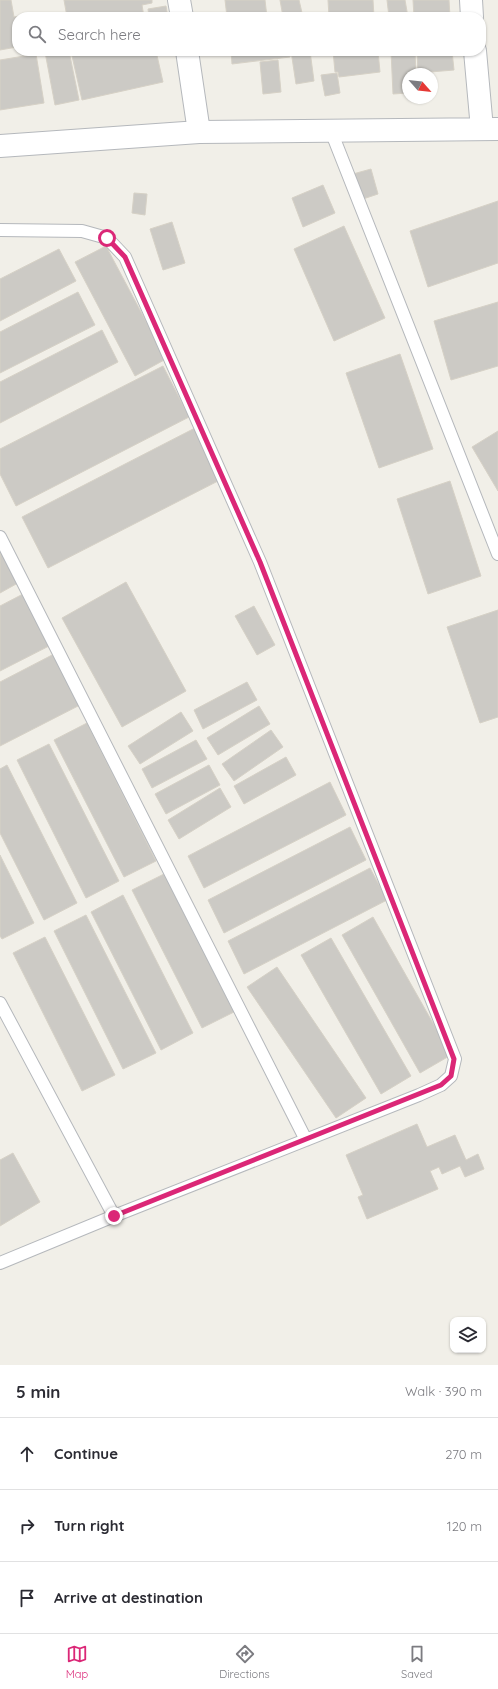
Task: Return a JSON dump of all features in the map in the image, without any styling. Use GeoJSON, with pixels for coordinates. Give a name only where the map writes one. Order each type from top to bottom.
{"type":"FeatureCollection","features":[{"type":"Feature","properties":{"kind":"street"},"geometry":{"type":"LineString","coordinates":[[179,0],[181,12]]}},
{"type":"Feature","properties":{"kind":"street"},"geometry":{"type":"LineString","coordinates":[[471,0],[472,12]]}},
{"type":"Feature","properties":{"kind":"street"},"geometry":{"type":"LineString","coordinates":[[188,56],[199,132]]}},
{"type":"Feature","properties":{"kind":"street"},"geometry":{"type":"LineString","coordinates":[[0,146],[199,132],[490,129],[476,56]]}},
{"type":"Feature","properties":{"kind":"lane"},"geometry":{"type":"LineString","coordinates":[[331,131],[498,554]]}},
{"type":"Feature","properties":{"kind":"lane"},"geometry":{"type":"LineString","coordinates":[[0,230],[82,231],[107,238],[125,257],[260,562],[454,1059],[451,1076],[441,1085],[0,1263]]}},
{"type":"Feature","properties":{"kind":"lane"},"geometry":{"type":"LineString","coordinates":[[0,537],[306,1140]]}},
{"type":"Feature","properties":{"kind":"lane"},"geometry":{"type":"LineString","coordinates":[[0,1003],[114,1216]]}},
{"type":"Feature","properties":{"kind":"building"},"geometry":{"type":"Polygon","coordinates":[[[0,0],[11,0],[13,12],[12,48],[0,50],[0,0]]]}},
{"type":"Feature","properties":{"kind":"building"},"geometry":{"type":"Polygon","coordinates":[[[64,0],[152,0],[152,3],[142,5],[143,12],[66,12],[64,0]]]}},
{"type":"Feature","properties":{"kind":"building"},"geometry":{"type":"Polygon","coordinates":[[[225,0],[265,0],[266,12],[226,12],[225,0]]]}},
{"type":"Feature","properties":{"kind":"building"},"geometry":{"type":"Polygon","coordinates":[[[280,0],[299,0],[302,12],[282,12],[280,0]]]}},
{"type":"Feature","properties":{"kind":"building"},"geometry":{"type":"Polygon","coordinates":[[[328,0],[373,0],[374,12],[329,12],[328,0]]]}},
{"type":"Feature","properties":{"kind":"building"},"geometry":{"type":"Polygon","coordinates":[[[387,0],[405,0],[407,12],[388,12],[387,0]]]}},
{"type":"Feature","properties":{"kind":"building"},"geometry":{"type":"Polygon","coordinates":[[[413,0],[449,0],[450,12],[414,12],[413,0]]]}},
{"type":"Feature","properties":{"kind":"building"},"geometry":{"type":"Polygon","coordinates":[[[166,6],[167,12],[148,12],[148,9],[166,6]]]}},
{"type":"Feature","properties":{"kind":"building"},"geometry":{"type":"Polygon","coordinates":[[[24,56],[36,56],[44,103],[0,110],[0,60],[24,56]]]}},
{"type":"Feature","properties":{"kind":"building"},"geometry":{"type":"Polygon","coordinates":[[[46,56],[70,56],[79,100],[55,105],[46,56]]]}},
{"type":"Feature","properties":{"kind":"building"},"geometry":{"type":"Polygon","coordinates":[[[72,56],[157,56],[163,82],[82,100],[72,56]]]}},
{"type":"Feature","properties":{"kind":"building"},"geometry":{"type":"Polygon","coordinates":[[[231,56],[290,56],[290,57],[232,64],[231,56]]]}},
{"type":"Feature","properties":{"kind":"building"},"geometry":{"type":"Polygon","coordinates":[[[292,56],[311,56],[314,81],[296,84],[292,56]]]}},
{"type":"Feature","properties":{"kind":"building"},"geometry":{"type":"Polygon","coordinates":[[[333,56],[378,56],[380,72],[339,77],[338,72],[335,72],[333,56]]]}},
{"type":"Feature","properties":{"kind":"building"},"geometry":{"type":"Polygon","coordinates":[[[391,56],[415,56],[416,68],[402,68],[402,93],[393,94],[391,56]]]}},
{"type":"Feature","properties":{"kind":"building"},"geometry":{"type":"Polygon","coordinates":[[[417,56],[453,56],[454,70],[438,71],[438,68],[418,68],[417,56]]]}},
{"type":"Feature","properties":{"kind":"building"},"geometry":{"type":"Polygon","coordinates":[[[278,60],[281,92],[263,94],[260,62],[278,60]]]}},
{"type":"Feature","properties":{"kind":"building"},"geometry":{"type":"Polygon","coordinates":[[[337,73],[340,93],[325,96],[321,75],[337,73]]]}},
{"type":"Feature","properties":{"kind":"building"},"geometry":{"type":"Polygon","coordinates":[[[371,169],[378,194],[360,200],[353,174],[371,169]]]}},
{"type":"Feature","properties":{"kind":"building"},"geometry":{"type":"Polygon","coordinates":[[[323,185],[335,213],[303,227],[292,198],[323,185]]]}},
{"type":"Feature","properties":{"kind":"building"},"geometry":{"type":"Polygon","coordinates":[[[134,193],[147,194],[145,215],[132,213],[134,193]]]}},
{"type":"Feature","properties":{"kind":"building"},"geometry":{"type":"Polygon","coordinates":[[[498,201],[498,263],[428,287],[410,231],[498,201]]]}},
{"type":"Feature","properties":{"kind":"building"},"geometry":{"type":"Polygon","coordinates":[[[172,222],[185,263],[163,270],[150,229],[172,222]]]}},
{"type":"Feature","properties":{"kind":"building"},"geometry":{"type":"Polygon","coordinates":[[[344,226],[385,318],[334,341],[294,249],[344,226]]]}},
{"type":"Feature","properties":{"kind":"building"},"geometry":{"type":"Polygon","coordinates":[[[106,246],[166,359],[135,376],[75,262],[106,246]]]}},
{"type":"Feature","properties":{"kind":"building"},"geometry":{"type":"Polygon","coordinates":[[[59,249],[76,281],[0,321],[0,279],[59,249]]]}},
{"type":"Feature","properties":{"kind":"building"},"geometry":{"type":"Polygon","coordinates":[[[78,292],[95,325],[0,373],[0,332],[78,292]]]}},
{"type":"Feature","properties":{"kind":"building"},"geometry":{"type":"Polygon","coordinates":[[[498,302],[498,366],[451,380],[434,321],[498,302]]]}},
{"type":"Feature","properties":{"kind":"building"},"geometry":{"type":"Polygon","coordinates":[[[102,330],[118,362],[0,423],[0,382],[102,330]]]}},
{"type":"Feature","properties":{"kind":"building"},"geometry":{"type":"Polygon","coordinates":[[[400,354],[433,449],[379,468],[346,373],[400,354]]]}},
{"type":"Feature","properties":{"kind":"building"},"geometry":{"type":"Polygon","coordinates":[[[163,366],[189,417],[16,506],[0,474],[0,449],[163,366]]]}},
{"type":"Feature","properties":{"kind":"building"},"geometry":{"type":"Polygon","coordinates":[[[195,428],[220,480],[48,568],[22,517],[195,428]]]}},
{"type":"Feature","properties":{"kind":"building"},"geometry":{"type":"Polygon","coordinates":[[[498,431],[498,491],[472,447],[498,431]]]}},
{"type":"Feature","properties":{"kind":"building"},"geometry":{"type":"Polygon","coordinates":[[[450,481],[481,576],[428,594],[397,499],[450,481]]]}},
{"type":"Feature","properties":{"kind":"building"},"geometry":{"type":"Polygon","coordinates":[[[0,548],[18,583],[0,593],[0,548]]]}},
{"type":"Feature","properties":{"kind":"building"},"geometry":{"type":"Polygon","coordinates":[[[126,582],[186,691],[122,727],[62,618],[126,582]]]}},
{"type":"Feature","properties":{"kind":"building"},"geometry":{"type":"Polygon","coordinates":[[[23,594],[49,646],[0,671],[0,606],[23,594]]]}},
{"type":"Feature","properties":{"kind":"building"},"geometry":{"type":"Polygon","coordinates":[[[254,606],[275,645],[257,655],[235,616],[254,606]]]}},
{"type":"Feature","properties":{"kind":"building"},"geometry":{"type":"Polygon","coordinates":[[[498,610],[498,717],[480,723],[447,627],[498,610]]]}},
{"type":"Feature","properties":{"kind":"building"},"geometry":{"type":"Polygon","coordinates":[[[54,654],[80,705],[0,746],[0,682],[54,654]]]}},
{"type":"Feature","properties":{"kind":"building"},"geometry":{"type":"Polygon","coordinates":[[[247,682],[257,700],[203,729],[194,710],[247,682]]]}},
{"type":"Feature","properties":{"kind":"building"},"geometry":{"type":"Polygon","coordinates":[[[259,706],[270,724],[218,755],[207,738],[259,706]]]}},
{"type":"Feature","properties":{"kind":"building"},"geometry":{"type":"Polygon","coordinates":[[[181,712],[193,731],[140,764],[128,746],[181,712]]]}},
{"type":"Feature","properties":{"kind":"building"},"geometry":{"type":"Polygon","coordinates":[[[87,723],[156,861],[124,877],[54,740],[87,723]]]}},
{"type":"Feature","properties":{"kind":"building"},"geometry":{"type":"Polygon","coordinates":[[[271,730],[283,747],[234,781],[222,764],[271,730]]]}},
{"type":"Feature","properties":{"kind":"building"},"geometry":{"type":"Polygon","coordinates":[[[196,740],[207,759],[152,788],[142,769],[196,740]]]}},
{"type":"Feature","properties":{"kind":"building"},"geometry":{"type":"Polygon","coordinates":[[[49,744],[119,881],[86,898],[17,760],[49,744]]]}},
{"type":"Feature","properties":{"kind":"building"},"geometry":{"type":"Polygon","coordinates":[[[286,757],[296,775],[244,804],[234,786],[286,757]]]}},
{"type":"Feature","properties":{"kind":"building"},"geometry":{"type":"Polygon","coordinates":[[[7,765],[77,903],[44,920],[0,833],[0,769],[7,765]]]}},
{"type":"Feature","properties":{"kind":"building"},"geometry":{"type":"Polygon","coordinates":[[[209,765],[220,785],[166,814],[155,794],[209,765]]]}},
{"type":"Feature","properties":{"kind":"building"},"geometry":{"type":"Polygon","coordinates":[[[330,782],[346,815],[204,888],[188,856],[330,782]]]}},
{"type":"Feature","properties":{"kind":"building"},"geometry":{"type":"Polygon","coordinates":[[[220,788],[231,807],[179,839],[168,820],[220,788]]]}},
{"type":"Feature","properties":{"kind":"building"},"geometry":{"type":"Polygon","coordinates":[[[350,827],[366,860],[224,933],[208,900],[350,827]]]}},
{"type":"Feature","properties":{"kind":"building"},"geometry":{"type":"Polygon","coordinates":[[[0,855],[34,923],[2,939],[0,936],[0,855]]]}},
{"type":"Feature","properties":{"kind":"building"},"geometry":{"type":"Polygon","coordinates":[[[370,868],[387,900],[244,974],[228,941],[370,868]]]}},
{"type":"Feature","properties":{"kind":"building"},"geometry":{"type":"Polygon","coordinates":[[[164,874],[234,1012],[202,1028],[132,890],[164,874]]]}},
{"type":"Feature","properties":{"kind":"building"},"geometry":{"type":"Polygon","coordinates":[[[123,895],[193,1033],[161,1050],[91,912],[123,895]]]}},
{"type":"Feature","properties":{"kind":"building"},"geometry":{"type":"Polygon","coordinates":[[[86,915],[156,1053],[123,1069],[54,931],[86,915]]]}},
{"type":"Feature","properties":{"kind":"building"},"geometry":{"type":"Polygon","coordinates":[[[373,917],[451,1055],[420,1073],[342,935],[373,917]]]}},
{"type":"Feature","properties":{"kind":"building"},"geometry":{"type":"Polygon","coordinates":[[[45,937],[115,1075],[82,1091],[13,953],[45,937]]]}},
{"type":"Feature","properties":{"kind":"building"},"geometry":{"type":"Polygon","coordinates":[[[331,938],[411,1076],[381,1094],[301,955],[331,938]]]}},
{"type":"Feature","properties":{"kind":"building"},"geometry":{"type":"Polygon","coordinates":[[[277,967],[366,1098],[336,1118],[247,987],[277,967]]]}},
{"type":"Feature","properties":{"kind":"building"},"geometry":{"type":"Polygon","coordinates":[[[417,1124],[427,1147],[455,1135],[466,1160],[478,1154],[484,1169],[465,1177],[460,1166],[442,1174],[439,1167],[430,1171],[438,1189],[367,1219],[358,1197],[363,1195],[346,1155],[417,1124]]]}},
{"type":"Feature","properties":{"kind":"building"},"geometry":{"type":"Polygon","coordinates":[[[13,1153],[40,1202],[0,1226],[0,1160],[13,1153]]]}},
{"type":"Feature","properties":{"kind":"route"},"geometry":{"type":"LineString","coordinates":[[107,238],[125,257],[260,562],[454,1059],[451,1076],[441,1085],[114,1216]]}}]}
